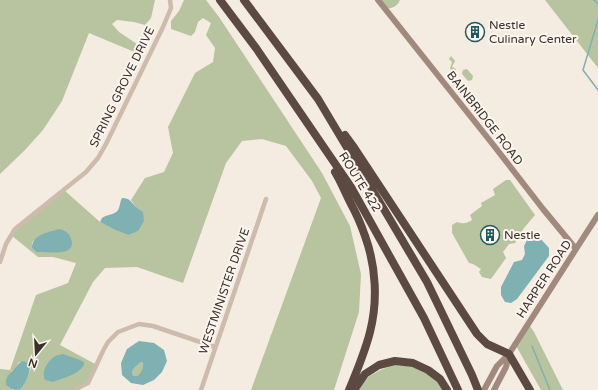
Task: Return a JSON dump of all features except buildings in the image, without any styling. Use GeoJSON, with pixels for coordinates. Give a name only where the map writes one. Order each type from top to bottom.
{"type":"FeatureCollection","features":[{"type":"Feature","properties":{"kind":"highway","name":"ROUTE 422"},"geometry":{"type":"LineString","coordinates":[[220,0],[256,48],[351,187],[424,318],[458,390]]}},
{"type":"Feature","properties":{"kind":"highway","name":"ROUTE 422"},"geometry":{"type":"LineString","coordinates":[[244,0],[318,99],[427,282],[472,374],[478,390]]}},
{"type":"Feature","properties":{"kind":"highway"},"geometry":{"type":"LineString","coordinates":[[280,83],[338,178],[360,222],[370,249],[374,272],[374,314],[366,347],[349,390]]}},
{"type":"Feature","properties":{"kind":"highway"},"geometry":{"type":"LineString","coordinates":[[318,99],[353,146],[477,334],[487,344],[509,354],[530,390]]}},
{"type":"Feature","properties":{"kind":"highway"},"geometry":{"type":"LineString","coordinates":[[354,390],[366,374],[379,365],[395,361],[414,363],[428,370],[440,379],[447,390]]}},
{"type":"Feature","properties":{"kind":"street","name":"SPRING GROVE DRIVE"},"geometry":{"type":"LineString","coordinates":[[0,262],[6,244],[15,229],[86,172],[98,158],[171,8],[170,0]]}},
{"type":"Feature","properties":{"kind":"street","name":"BAINBRIDGE ROAD"},"geometry":{"type":"LineString","coordinates":[[378,0],[576,249]]}},
{"type":"Feature","properties":{"kind":"street","name":"WESTMINISTER DRIVE"},"geometry":{"type":"LineString","coordinates":[[200,390],[266,199]]}},
{"type":"Feature","properties":{"kind":"street","name":"HARPER ROAD"},"geometry":{"type":"LineString","coordinates":[[484,390],[497,366],[509,354],[598,215]]}},
{"type":"Feature","properties":{"kind":"street"},"geometry":{"type":"LineString","coordinates":[[74,390],[88,383],[108,342],[118,332],[138,324],[153,326],[215,347]]}},
{"type":"Feature","properties":{"kind":"street","name":"HARPER ROAD"},"geometry":{"type":"LineString","coordinates":[[494,390],[506,367],[509,354]]}},
{"type":"Feature","properties":{"kind":"green space"},"geometry":{"type":"Polygon","coordinates":[[[0,0],[155,0],[151,18],[145,25],[117,20],[112,24],[119,32],[137,44],[143,53],[132,51],[89,33],[62,101],[43,130],[0,174],[0,0]]]}},
{"type":"Feature","properties":{"kind":"green space"},"geometry":{"type":"Polygon","coordinates":[[[184,0],[206,0],[219,17],[322,173],[350,226],[361,274],[359,312],[334,390],[251,390],[321,198],[312,181],[286,146],[262,139],[242,141],[226,163],[183,283],[137,267],[105,268],[93,282],[60,345],[97,365],[88,383],[74,390],[19,390],[25,383],[31,368],[19,362],[15,369],[11,371],[13,390],[0,390],[0,369],[10,370],[36,295],[68,283],[76,263],[53,257],[38,257],[11,235],[64,190],[100,222],[128,235],[136,207],[131,200],[145,178],[164,172],[173,153],[168,127],[195,73],[213,62],[215,48],[206,35],[211,23],[203,18],[198,22],[195,32],[191,36],[171,29],[171,21],[179,11],[184,0]],[[34,240],[32,243],[32,248],[36,252],[46,251],[34,240]]]}},
{"type":"Feature","properties":{"kind":"green space"},"geometry":{"type":"Polygon","coordinates":[[[378,0],[400,0],[394,7],[385,9],[378,0]]]}},
{"type":"Feature","properties":{"kind":"green space"},"geometry":{"type":"Polygon","coordinates":[[[545,0],[598,0],[598,68],[545,0]]]}},
{"type":"Feature","properties":{"kind":"green space"},"geometry":{"type":"Polygon","coordinates":[[[451,56],[455,61],[452,67],[456,69],[456,76],[462,84],[462,87],[455,78],[454,71],[450,69],[452,62],[449,59],[451,56]]]}},
{"type":"Feature","properties":{"kind":"green space"},"geometry":{"type":"Polygon","coordinates":[[[467,69],[473,76],[472,80],[468,81],[462,74],[463,70],[467,69]]]}},
{"type":"Feature","properties":{"kind":"green space"},"geometry":{"type":"Polygon","coordinates":[[[506,180],[510,180],[535,215],[524,228],[515,243],[509,244],[503,252],[506,258],[491,279],[482,277],[479,272],[481,269],[469,263],[452,233],[452,225],[457,222],[464,223],[472,220],[470,215],[482,206],[481,203],[495,195],[493,189],[506,180]]]}},
{"type":"Feature","properties":{"kind":"green space"},"geometry":{"type":"Polygon","coordinates":[[[528,323],[563,390],[541,390],[515,344],[528,323]]]}},
{"type":"Feature","properties":{"kind":"green space"},"geometry":{"type":"Polygon","coordinates":[[[141,362],[144,363],[142,371],[137,376],[133,376],[132,372],[134,368],[141,362]]]}},
{"type":"Feature","properties":{"kind":"green space"},"geometry":{"type":"Polygon","coordinates":[[[396,365],[417,367],[435,379],[444,390],[358,390],[365,380],[374,373],[384,368],[396,365]]]}},
{"type":"Feature","properties":{"kind":"water"},"geometry":{"type":"Polygon","coordinates":[[[122,198],[132,202],[143,212],[144,221],[138,231],[128,235],[100,222],[102,218],[118,210],[122,198]]]}},
{"type":"Feature","properties":{"kind":"water"},"geometry":{"type":"Polygon","coordinates":[[[60,229],[70,235],[72,244],[69,249],[62,252],[36,252],[32,248],[35,240],[42,234],[60,229]]]}},
{"type":"Feature","properties":{"kind":"water"},"geometry":{"type":"Polygon","coordinates":[[[533,237],[539,237],[549,248],[549,256],[517,299],[511,303],[505,302],[501,295],[501,287],[514,262],[522,260],[525,254],[524,246],[527,240],[533,237]]]}},
{"type":"Feature","properties":{"kind":"water"},"geometry":{"type":"Polygon","coordinates":[[[139,341],[154,343],[164,350],[167,361],[162,372],[154,380],[143,385],[131,383],[122,375],[121,363],[127,349],[139,341]],[[141,362],[134,368],[132,372],[133,376],[137,376],[140,373],[143,369],[143,363],[141,362]]]}},
{"type":"Feature","properties":{"kind":"water"},"geometry":{"type":"Polygon","coordinates":[[[63,354],[84,362],[84,365],[74,374],[66,378],[53,382],[45,380],[44,371],[47,364],[55,356],[63,354]]]}},
{"type":"Feature","properties":{"kind":"water"},"geometry":{"type":"Polygon","coordinates":[[[23,361],[30,364],[27,379],[21,389],[18,390],[10,388],[6,385],[6,379],[18,364],[23,361]]]}},
{"type":"Feature","properties":{"kind":"waterway"},"geometry":{"type":"LineString","coordinates":[[594,0],[598,4]]}},
{"type":"Feature","properties":{"kind":"waterway"},"geometry":{"type":"LineString","coordinates":[[598,20],[583,70],[598,90]]}},
{"type":"Feature","properties":{"kind":"waterway"},"geometry":{"type":"LineString","coordinates":[[532,346],[550,390]]}},
{"type":"Feature","properties":{"kind":"place","name":"Nestle Culinary Center"},"geometry":{"type":"Point","coordinates":[475,32]}},
{"type":"Feature","properties":{"kind":"place","name":"Nestle"},"geometry":{"type":"Point","coordinates":[490,235]}}]}
